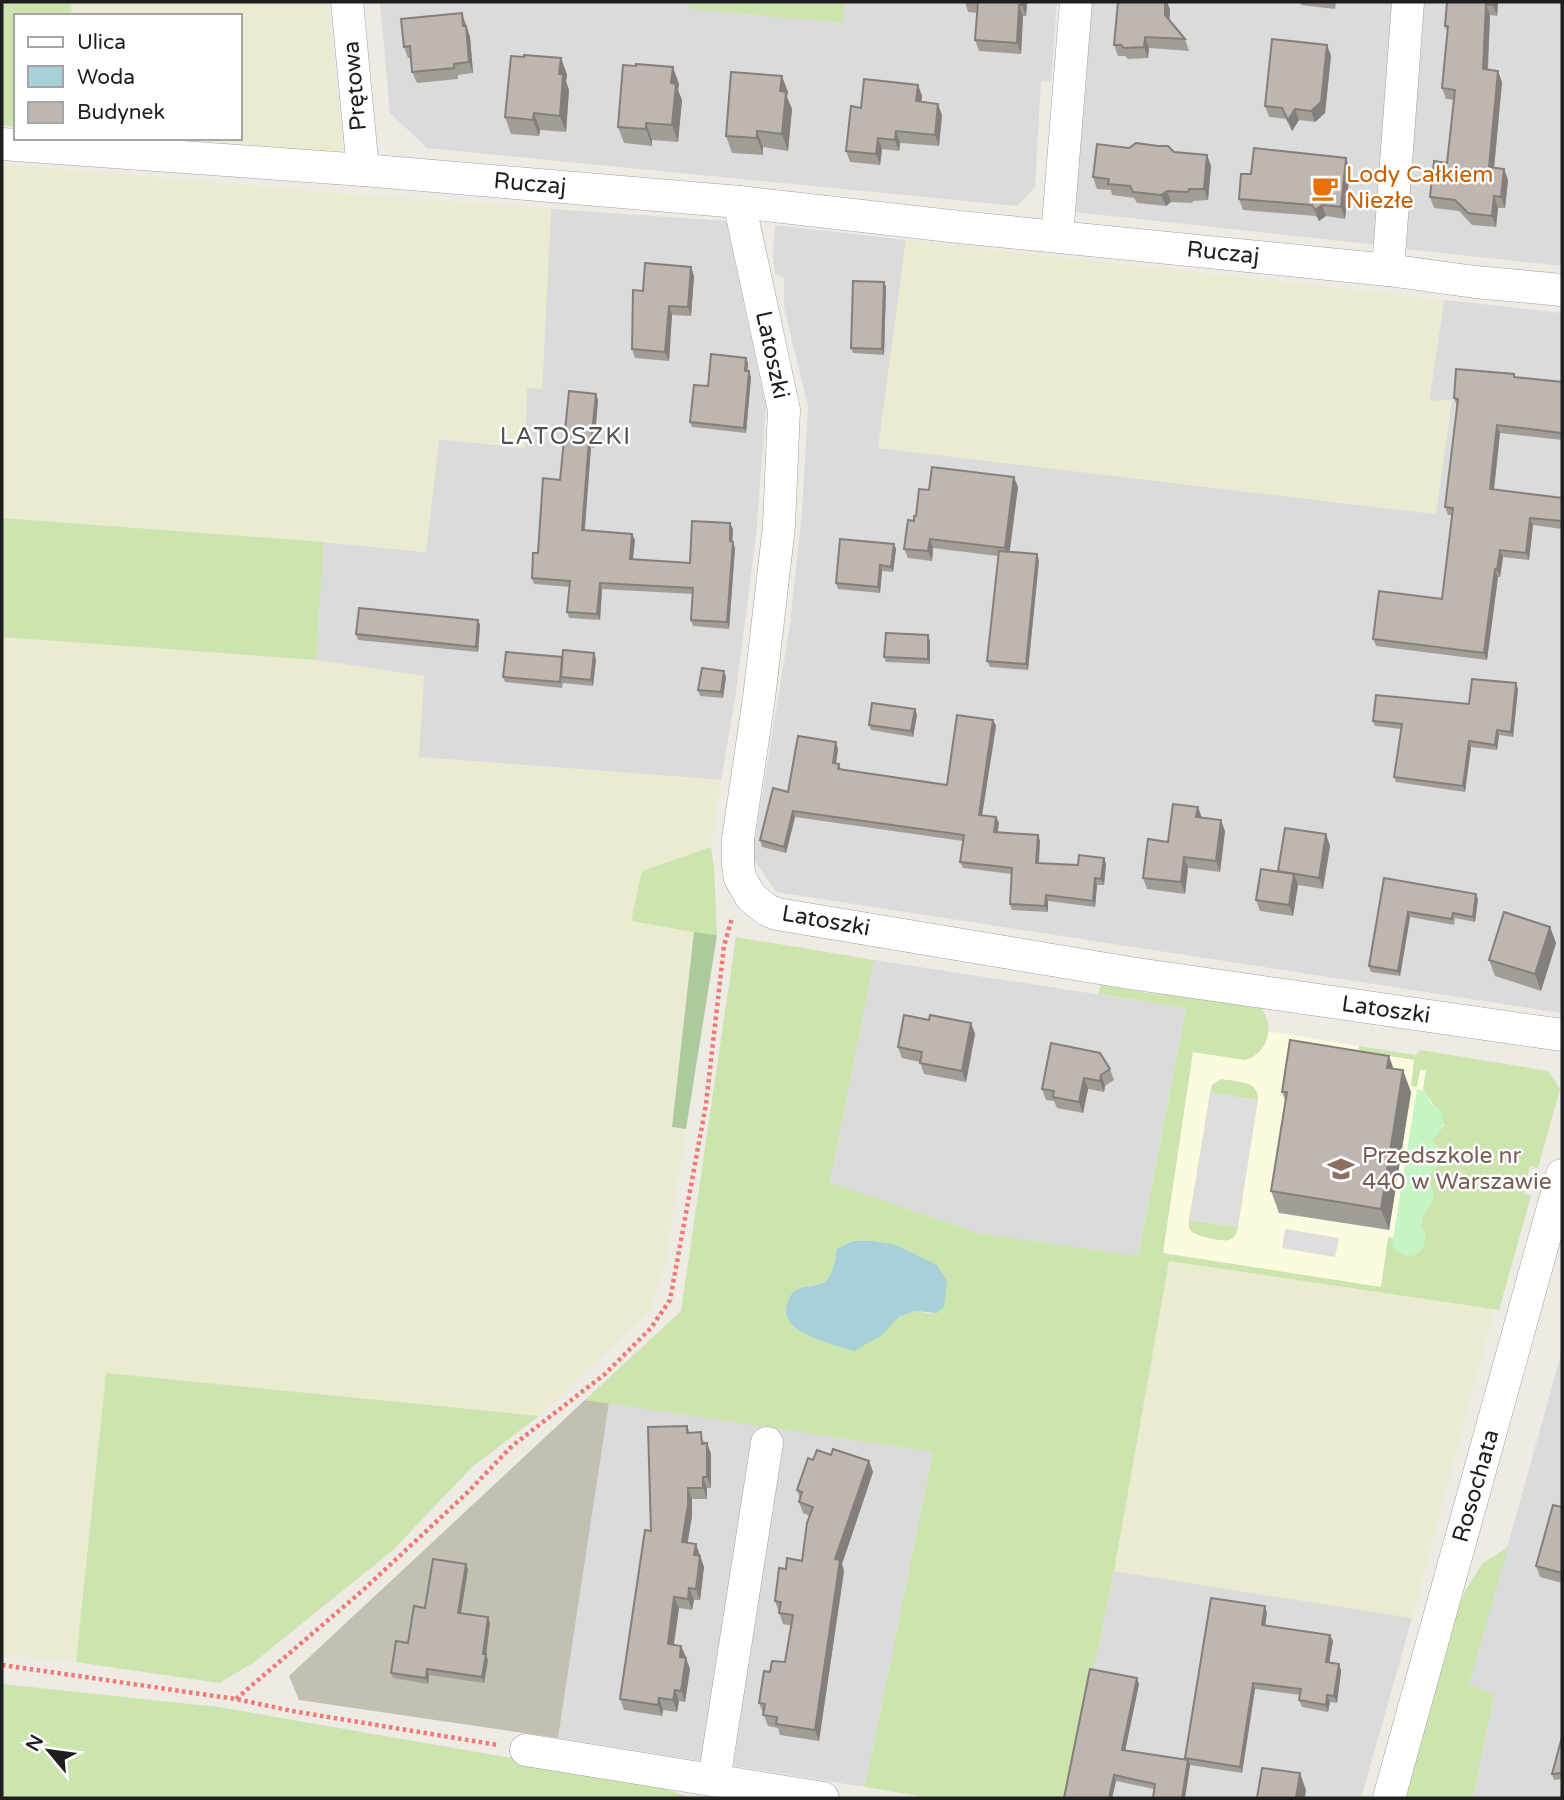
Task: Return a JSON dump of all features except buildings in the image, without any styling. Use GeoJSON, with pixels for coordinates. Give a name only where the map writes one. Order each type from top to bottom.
{"type":"FeatureCollection","features":[{"type":"Feature","properties":{"kind":"street","name":"Prętowa"},"geometry":{"type":"LineString","coordinates":[[347,2],[363,170]]}},
{"type":"Feature","properties":{"kind":"street"},"geometry":{"type":"LineString","coordinates":[[1057,236],[1076,2]]}},
{"type":"Feature","properties":{"kind":"street"},"geometry":{"type":"LineString","coordinates":[[1388,270],[1408,2]]}},
{"type":"Feature","properties":{"kind":"street","name":"Ruczaj"},"geometry":{"type":"LineString","coordinates":[[2,144],[363,170],[739,202],[1562,290]]}},
{"type":"Feature","properties":{"kind":"street","name":"Latoszki"},"geometry":{"type":"LineString","coordinates":[[739,202],[784,410],[777,540],[759,698],[737,839],[740,878],[751,897],[759,905],[777,914],[1130,973],[1562,1035]]}},
{"type":"Feature","properties":{"kind":"street","name":"Rosochata"},"geometry":{"type":"LineString","coordinates":[[1389,1798],[1562,1175]]}},
{"type":"Feature","properties":{"kind":"street"},"geometry":{"type":"LineString","coordinates":[[714,1780],[767,1443]]}},
{"type":"Feature","properties":{"kind":"street"},"geometry":{"type":"LineString","coordinates":[[526,1750],[823,1798]]}},
{"type":"Feature","properties":{"kind":"path"},"geometry":{"type":"LineString","coordinates":[[236,1699],[362,1591],[467,1493],[512,1446],[605,1374],[651,1328],[670,1300],[706,1104],[724,946],[733,912],[745,889]]}},
{"type":"Feature","properties":{"kind":"path"},"geometry":{"type":"LineString","coordinates":[[2,1665],[236,1699],[292,1711],[526,1750]]}},
{"type":"Feature","properties":{"kind":"shaded area"},"geometry":{"type":"Polygon","coordinates":[[[71,2],[328,2],[343,149],[323,153],[173,140],[242,140],[242,14],[72,14],[71,2]]]}},
{"type":"Feature","properties":{"kind":"shaded area"},"geometry":{"type":"Polygon","coordinates":[[[380,2],[690,2],[690,9],[843,23],[845,2],[1057,2],[1051,82],[1041,81],[1035,187],[1017,206],[427,148],[390,113],[380,2]]]}},
{"type":"Feature","properties":{"kind":"shaded area"},"geometry":{"type":"Polygon","coordinates":[[[1091,2],[1396,2],[1379,245],[1075,212],[1091,2]]]}},
{"type":"Feature","properties":{"kind":"shaded area"},"geometry":{"type":"Polygon","coordinates":[[[1423,2],[1562,2],[1562,266],[1406,249],[1423,2]]]}},
{"type":"Feature","properties":{"kind":"shaded area"},"geometry":{"type":"Polygon","coordinates":[[[2,164],[551,209],[542,389],[527,388],[525,448],[439,439],[426,552],[2,518],[2,164]]]}},
{"type":"Feature","properties":{"kind":"shaded area"},"geometry":{"type":"Polygon","coordinates":[[[551,209],[726,221],[766,407],[756,536],[735,699],[721,780],[418,757],[423,676],[316,660],[324,542],[426,552],[439,439],[525,448],[527,388],[542,388],[551,209]]]}},
{"type":"Feature","properties":{"kind":"shaded area"},"geometry":{"type":"Polygon","coordinates":[[[775,225],[906,240],[879,448],[1435,514],[1452,400],[1429,402],[1444,300],[1562,313],[1562,1013],[776,892],[752,857],[790,625],[802,512],[808,406],[784,307],[784,278],[775,274],[775,225]]]}},
{"type":"Feature","properties":{"kind":"shaded area"},"geometry":{"type":"Polygon","coordinates":[[[906,240],[1444,300],[1429,401],[1452,400],[1436,514],[878,448],[906,240]]]}},
{"type":"Feature","properties":{"kind":"shaded area"},"geometry":{"type":"Polygon","coordinates":[[[2,637],[316,660],[424,676],[419,757],[721,780],[711,847],[642,871],[631,920],[694,932],[672,1127],[686,1129],[664,1270],[650,1311],[539,1416],[106,1374],[76,1662],[2,1654],[2,637]]]}},
{"type":"Feature","properties":{"kind":"shaded area"},"geometry":{"type":"Polygon","coordinates":[[[874,960],[1186,1008],[1138,1256],[978,1233],[830,1182],[874,960]]]}},
{"type":"Feature","properties":{"kind":"shaded area","name":"Przedszkole nr 440 w Warszawie"},"geometry":{"type":"Polygon","coordinates":[[[1186,1008],[1261,1030],[1546,1076],[1485,1308],[1138,1256],[1186,1008]]]}},
{"type":"Feature","properties":{"kind":"shaded area"},"geometry":{"type":"Polygon","coordinates":[[[1210,1093],[1258,1100],[1238,1227],[1189,1220],[1210,1093]]]}},
{"type":"Feature","properties":{"kind":"shaded area"},"geometry":{"type":"Polygon","coordinates":[[[1285,1229],[1339,1238],[1335,1257],[1282,1248],[1285,1229]]]}},
{"type":"Feature","properties":{"kind":"shaded area"},"geometry":{"type":"Polygon","coordinates":[[[1169,1261],[1494,1309],[1412,1618],[1114,1571],[1169,1261]]]}},
{"type":"Feature","properties":{"kind":"shaded area"},"geometry":{"type":"Polygon","coordinates":[[[1562,1351],[1562,1798],[1473,1798],[1494,1695],[1469,1684],[1562,1351]]]}},
{"type":"Feature","properties":{"kind":"shaded area"},"geometry":{"type":"Polygon","coordinates":[[[585,1400],[609,1403],[558,1738],[299,1700],[289,1676],[585,1400]]]}},
{"type":"Feature","properties":{"kind":"shaded area"},"geometry":{"type":"Polygon","coordinates":[[[609,1403],[933,1452],[865,1787],[733,1766],[736,1749],[719,1745],[702,1761],[558,1738],[609,1403]]]}},
{"type":"Feature","properties":{"kind":"shaded area"},"geometry":{"type":"Polygon","coordinates":[[[1114,1571],[1412,1618],[1361,1798],[1067,1798],[1114,1571]]]}},
{"type":"Feature","properties":{"kind":"green space"},"geometry":{"type":"Polygon","coordinates":[[[2,2],[71,2],[72,14],[14,14],[14,127],[2,125],[2,2]]]}},
{"type":"Feature","properties":{"kind":"green space"},"geometry":{"type":"Polygon","coordinates":[[[690,2],[845,2],[843,23],[689,9],[690,2]]]}},
{"type":"Feature","properties":{"kind":"green space"},"geometry":{"type":"Polygon","coordinates":[[[2,518],[324,542],[316,660],[2,637],[2,518]]]}},
{"type":"Feature","properties":{"kind":"green space"},"geometry":{"type":"Polygon","coordinates":[[[711,847],[717,935],[631,921],[642,871],[711,847]]]}},
{"type":"Feature","properties":{"kind":"green space"},"geometry":{"type":"Polygon","coordinates":[[[694,932],[717,935],[686,1129],[672,1127],[694,932]]]}},
{"type":"Feature","properties":{"kind":"green space"},"geometry":{"type":"Polygon","coordinates":[[[736,937],[874,960],[830,1182],[978,1233],[1138,1256],[1186,1008],[1098,994],[1101,985],[1260,1007],[1268,1022],[1264,1045],[1253,1057],[1245,1060],[1193,1052],[1163,1253],[1381,1287],[1388,1237],[1393,1238],[1393,1248],[1421,1226],[1423,1214],[1431,1202],[1433,1193],[1427,1180],[1437,1166],[1438,1148],[1432,1139],[1444,1125],[1423,1090],[1426,1070],[1420,1070],[1417,1087],[1411,1086],[1414,1060],[1359,1051],[1359,1046],[1416,1055],[1421,1050],[1548,1071],[1560,1089],[1538,1168],[1530,1166],[1523,1193],[1531,1196],[1499,1310],[1169,1261],[1114,1571],[1067,1798],[931,1798],[865,1787],[933,1452],[585,1400],[681,1311],[736,937]],[[853,1241],[837,1249],[829,1278],[821,1284],[795,1291],[788,1301],[785,1314],[882,1335],[899,1317],[915,1311],[933,1314],[873,1241],[853,1241]]]}},
{"type":"Feature","properties":{"kind":"green space"},"geometry":{"type":"Polygon","coordinates":[[[1221,1079],[1251,1085],[1258,1100],[1237,1097],[1218,1224],[1238,1227],[1234,1237],[1226,1240],[1198,1235],[1191,1231],[1189,1225],[1189,1220],[1210,1223],[1230,1096],[1210,1093],[1212,1085],[1221,1079]]]}},
{"type":"Feature","properties":{"kind":"green space"},"geometry":{"type":"Polygon","coordinates":[[[1417,1089],[1426,1092],[1431,1104],[1441,1110],[1443,1120],[1442,1127],[1432,1139],[1439,1163],[1427,1180],[1433,1196],[1431,1205],[1423,1214],[1421,1226],[1425,1241],[1419,1252],[1407,1256],[1392,1246],[1417,1089]]]}},
{"type":"Feature","properties":{"kind":"green space"},"geometry":{"type":"Polygon","coordinates":[[[106,1373],[539,1416],[472,1467],[393,1550],[253,1663],[219,1683],[76,1662],[106,1373]]]}},
{"type":"Feature","properties":{"kind":"green space"},"geometry":{"type":"Polygon","coordinates":[[[1508,1547],[1469,1684],[1494,1695],[1473,1798],[1402,1798],[1452,1623],[1465,1591],[1483,1563],[1508,1547]]]}},
{"type":"Feature","properties":{"kind":"green space"},"geometry":{"type":"Polygon","coordinates":[[[2,1684],[218,1707],[638,1780],[692,1798],[2,1798],[2,1684]]]}},
{"type":"Feature","properties":{"kind":"water"},"geometry":{"type":"Polygon","coordinates":[[[853,1241],[896,1245],[937,1265],[947,1281],[944,1307],[937,1313],[915,1311],[899,1317],[882,1335],[854,1351],[801,1331],[787,1317],[786,1308],[790,1296],[801,1288],[827,1280],[833,1269],[837,1249],[853,1241]]]}},
{"type":"Feature","properties":{"kind":"place","name":"Lody Całkiem Niezłe"},"geometry":{"type":"Point","coordinates":[1325,188]}},
{"type":"Feature","properties":{"kind":"place","name":"Przedszkole nr 440 w Warszawie"},"geometry":{"type":"Point","coordinates":[1341,1169]}},
{"type":"Feature","properties":{"kind":"district","name":"LATOSZKI"},"geometry":{"type":"Point","coordinates":[566,436]}}]}
